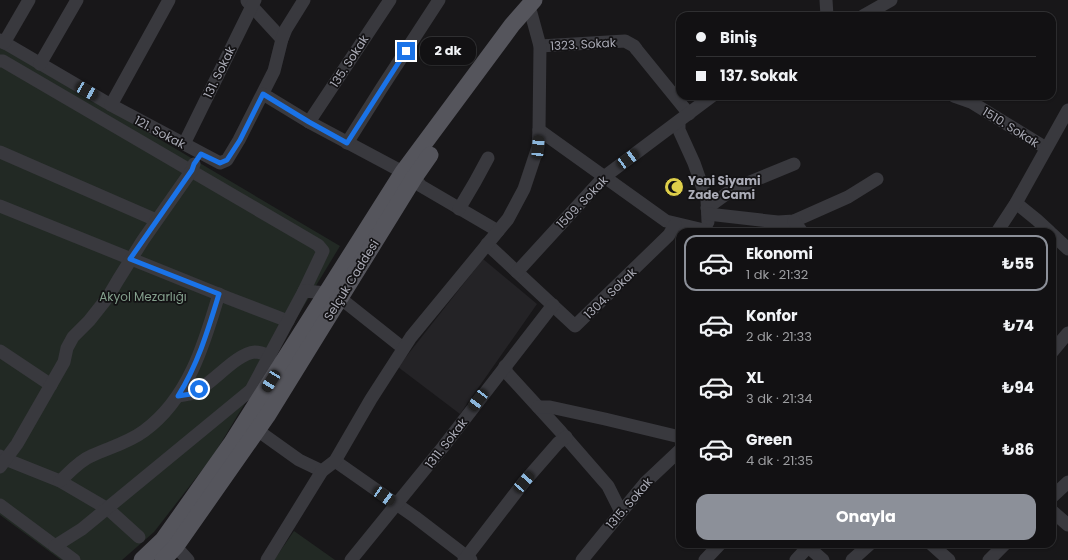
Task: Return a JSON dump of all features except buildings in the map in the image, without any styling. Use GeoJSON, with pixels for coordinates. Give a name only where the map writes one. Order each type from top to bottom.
{"type":"FeatureCollection","features":[{"type":"Feature","properties":{"kind":"main road"},"geometry":{"type":"LineString","coordinates":[[142,560],[171,541],[231,444],[334,295],[409,175],[512,25],[535,4]]}},
{"type":"Feature","properties":{"kind":"main road","name":"Selçuk Caddesi"},"geometry":{"type":"LineString","coordinates":[[163,560],[171,541],[267,416],[334,295]]}},
{"type":"Feature","properties":{"kind":"street"},"geometry":{"type":"LineString","coordinates":[[2,42],[29,0]]}},
{"type":"Feature","properties":{"kind":"street"},"geometry":{"type":"LineString","coordinates":[[40,64],[77,0]]}},
{"type":"Feature","properties":{"kind":"street"},"geometry":{"type":"LineString","coordinates":[[111,105],[169,0]]}},
{"type":"Feature","properties":{"kind":"street","name":"121. Sokak"},"geometry":{"type":"LineString","coordinates":[[2,42],[111,105],[220,163],[227,160],[240,140],[274,71],[286,29],[304,0]]}},
{"type":"Feature","properties":{"kind":"street","name":"135. Sokak"},"geometry":{"type":"LineString","coordinates":[[309,122],[390,0]]}},
{"type":"Feature","properties":{"kind":"street"},"geometry":{"type":"LineString","coordinates":[[347,143],[440,0]]}},
{"type":"Feature","properties":{"kind":"street"},"geometry":{"type":"LineString","coordinates":[[870,12],[891,0]]}},
{"type":"Feature","properties":{"kind":"street"},"geometry":{"type":"LineString","coordinates":[[826,1],[827,12]]}},
{"type":"Feature","properties":{"kind":"street"},"geometry":{"type":"LineString","coordinates":[[251,2],[282,39]]}},
{"type":"Feature","properties":{"kind":"street","name":"131. Sokak"},"geometry":{"type":"LineString","coordinates":[[184,144],[251,2]]}},
{"type":"Feature","properties":{"kind":"street"},"geometry":{"type":"LineString","coordinates":[[267,560],[322,471],[335,461],[403,348],[508,219],[524,189],[538,147],[540,46],[535,4]]}},
{"type":"Feature","properties":{"kind":"street","name":"1323. Sokak"},"geometry":{"type":"LineString","coordinates":[[540,46],[625,41],[634,46],[684,117]]}},
{"type":"Feature","properties":{"kind":"street"},"geometry":{"type":"LineString","coordinates":[[0,61],[3,61],[192,170],[318,245],[323,251],[304,291],[251,390],[195,435],[108,509],[82,529],[55,546]]}},
{"type":"Feature","properties":{"kind":"street"},"geometry":{"type":"LineString","coordinates":[[263,94],[309,122],[409,175],[421,186],[498,231]]}},
{"type":"Feature","properties":{"kind":"street","name":"1509. Sokak"},"geometry":{"type":"LineString","coordinates":[[517,272],[604,177],[707,100]]}},
{"type":"Feature","properties":{"kind":"street","name":"1510. Sokak"},"geometry":{"type":"LineString","coordinates":[[965,100],[971,102],[1038,145],[1046,148]]}},
{"type":"Feature","properties":{"kind":"street"},"geometry":{"type":"LineString","coordinates":[[1000,228],[1016,203],[1068,110]]}},
{"type":"Feature","properties":{"kind":"street"},"geometry":{"type":"LineString","coordinates":[[684,117],[679,130],[694,163],[707,200],[708,228]]}},
{"type":"Feature","properties":{"kind":"street"},"geometry":{"type":"LineString","coordinates":[[539,130],[666,221],[692,228]]}},
{"type":"Feature","properties":{"kind":"street"},"geometry":{"type":"LineString","coordinates":[[0,152],[156,220]]}},
{"type":"Feature","properties":{"kind":"street"},"geometry":{"type":"LineString","coordinates":[[139,537],[108,509],[60,481],[2,461],[16,444],[51,385],[64,362],[67,348],[73,337],[89,322],[108,297],[130,259],[192,170],[201,154]]}},
{"type":"Feature","properties":{"kind":"street"},"geometry":{"type":"LineString","coordinates":[[459,209],[476,182],[488,158]]}},
{"type":"Feature","properties":{"kind":"street"},"geometry":{"type":"LineString","coordinates":[[707,211],[733,189],[794,164]]}},
{"type":"Feature","properties":{"kind":"street"},"geometry":{"type":"LineString","coordinates":[[707,211],[778,222],[794,221],[848,197],[877,179]]}},
{"type":"Feature","properties":{"kind":"street"},"geometry":{"type":"LineString","coordinates":[[1016,203],[1046,228]]}},
{"type":"Feature","properties":{"kind":"street"},"geometry":{"type":"LineString","coordinates":[[0,206],[288,321]]}},
{"type":"Feature","properties":{"kind":"street"},"geometry":{"type":"LineString","coordinates":[[794,221],[799,228]]}},
{"type":"Feature","properties":{"kind":"street","name":"1304. Sokak"},"geometry":{"type":"LineString","coordinates":[[487,244],[575,326],[669,235],[675,224]]}},
{"type":"Feature","properties":{"kind":"street"},"geometry":{"type":"LineString","coordinates":[[1056,238],[1068,249]]}},
{"type":"Feature","properties":{"kind":"street"},"geometry":{"type":"LineString","coordinates":[[304,291],[334,295],[403,348]]}},
{"type":"Feature","properties":{"kind":"street"},"geometry":{"type":"LineString","coordinates":[[60,481],[89,456],[106,450],[143,432],[174,403],[186,382],[204,343],[219,294]]}},
{"type":"Feature","properties":{"kind":"street","name":"1311. Sokak"},"geometry":{"type":"LineString","coordinates":[[351,560],[443,447],[553,305]]}},
{"type":"Feature","properties":{"kind":"street"},"geometry":{"type":"LineString","coordinates":[[1056,347],[1068,333]]}},
{"type":"Feature","properties":{"kind":"street"},"geometry":{"type":"LineString","coordinates":[[0,351],[51,385]]}},
{"type":"Feature","properties":{"kind":"street"},"geometry":{"type":"LineString","coordinates":[[178,396],[191,394],[207,384],[229,366],[253,352],[260,352],[270,356]]}},
{"type":"Feature","properties":{"kind":"street"},"geometry":{"type":"LineString","coordinates":[[505,366],[507,373],[566,437],[608,486],[621,512]]}},
{"type":"Feature","properties":{"kind":"street"},"geometry":{"type":"LineString","coordinates":[[538,406],[589,415],[676,436]]}},
{"type":"Feature","properties":{"kind":"street"},"geometry":{"type":"LineString","coordinates":[[257,430],[299,460],[322,471]]}},
{"type":"Feature","properties":{"kind":"street"},"geometry":{"type":"LineString","coordinates":[[335,461],[396,504],[467,559],[524,482],[558,443],[566,437]]}},
{"type":"Feature","properties":{"kind":"street","name":"1315. Sokak"},"geometry":{"type":"LineString","coordinates":[[582,560],[645,483],[676,454]]}},
{"type":"Feature","properties":{"kind":"street"},"geometry":{"type":"LineString","coordinates":[[1056,491],[1068,482]]}},
{"type":"Feature","properties":{"kind":"street"},"geometry":{"type":"LineString","coordinates":[[0,505],[74,560]]}},
{"type":"Feature","properties":{"kind":"street"},"geometry":{"type":"LineString","coordinates":[[1056,514],[1068,525]]}},
{"type":"Feature","properties":{"kind":"street"},"geometry":{"type":"LineString","coordinates":[[171,541],[188,560]]}},
{"type":"Feature","properties":{"kind":"street"},"geometry":{"type":"LineString","coordinates":[[706,560],[716,548]]}},
{"type":"Feature","properties":{"kind":"street"},"geometry":{"type":"LineString","coordinates":[[796,560],[805,548]]}},
{"type":"Feature","properties":{"kind":"street"},"geometry":{"type":"LineString","coordinates":[[808,548],[823,560]]}},
{"type":"Feature","properties":{"kind":"street"},"geometry":{"type":"LineString","coordinates":[[852,560],[866,548]]}},
{"type":"Feature","properties":{"kind":"street"},"geometry":{"type":"LineString","coordinates":[[936,548],[949,560]]}},
{"type":"Feature","properties":{"kind":"street"},"geometry":{"type":"LineString","coordinates":[[988,560],[1001,548]]}},
{"type":"Feature","properties":{"kind":"shaded area"},"geometry":{"type":"Polygon","coordinates":[[[483,259],[537,304],[460,414],[398,367],[483,259]]]}},
{"type":"Feature","properties":{"kind":"green space","name":"Akyol Mezarlığı"},"geometry":{"type":"Polygon","coordinates":[[[0,45],[340,246],[213,456],[154,532],[122,560],[61,560],[0,515],[0,45]]]}},
{"type":"Feature","properties":{"kind":"green space"},"geometry":{"type":"Polygon","coordinates":[[[294,531],[335,560],[274,560],[294,531]]]}},
{"type":"Feature","properties":{"kind":"place","name":"Yeni Siyami Zade Cami"},"geometry":{"type":"Point","coordinates":[674,187]}},
{"type":"Feature","properties":{"kind":"route"},"geometry":{"type":"LineString","coordinates":[[199,389],[191,394],[178,396],[199,355],[219,294],[130,259],[192,170],[201,154],[220,163],[227,160],[240,140],[263,94],[347,143],[406,51]]}}]}
